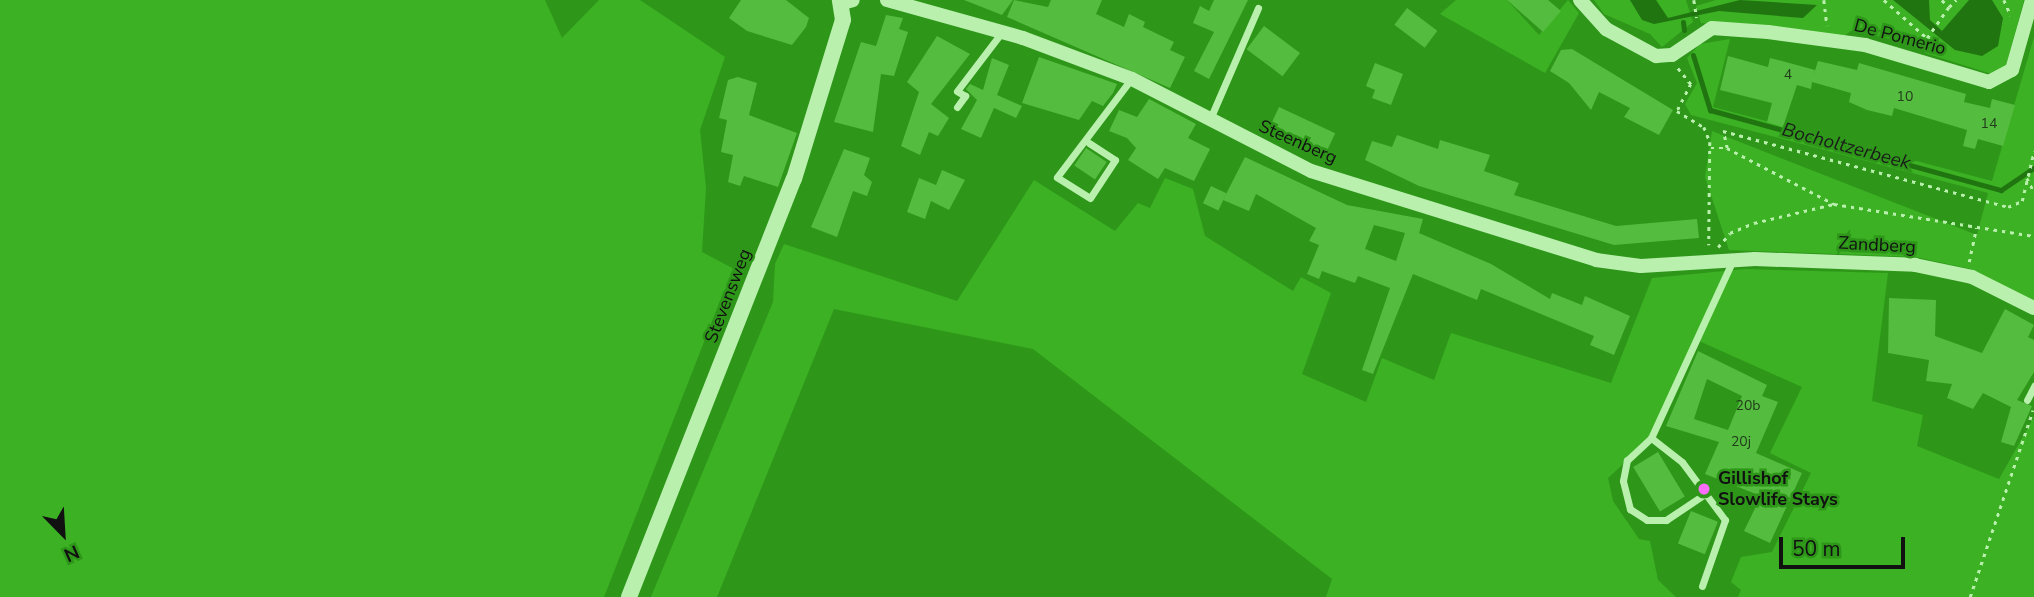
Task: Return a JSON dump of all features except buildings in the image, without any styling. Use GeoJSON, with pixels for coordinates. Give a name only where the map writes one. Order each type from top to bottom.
{"type":"FeatureCollection","features":[{"type":"Feature","properties":{"kind":"street","name":"Steenberg"},"geometry":{"type":"LineString","coordinates":[[887,0],[1002,32],[1132,79],[1311,172],[1595,260],[1641,266],[1709,261]]}},
{"type":"Feature","properties":{"kind":"street"},"geometry":{"type":"LineString","coordinates":[[1580,0],[1612,33],[1652,54],[1672,55],[1698,21]]}},
{"type":"Feature","properties":{"kind":"street","name":"De Pomerio"},"geometry":{"type":"LineString","coordinates":[[1698,21],[1823,39],[1941,67],[1989,82],[2008,75],[2032,0]]}},
{"type":"Feature","properties":{"kind":"street","name":"Stevensweg"},"geometry":{"type":"LineString","coordinates":[[629,597],[794,179],[837,42],[845,1]]}},
{"type":"Feature","properties":{"kind":"street","name":"Zandberg"},"geometry":{"type":"LineString","coordinates":[[1709,261],[1734,259],[1915,265],[1967,275],[2034,308]]}},
{"type":"Feature","properties":{"kind":"lane"},"geometry":{"type":"LineString","coordinates":[[1210,119],[1258,8]]}},
{"type":"Feature","properties":{"kind":"lane"},"geometry":{"type":"LineString","coordinates":[[957,107],[965,96],[957,91],[1002,32]]}},
{"type":"Feature","properties":{"kind":"lane"},"geometry":{"type":"LineString","coordinates":[[1089,143],[1132,79]]}},
{"type":"Feature","properties":{"kind":"lane"},"geometry":{"type":"LineString","coordinates":[[1080,142],[1089,143],[1115,160],[1090,198],[1057,177],[1080,142]]}},
{"type":"Feature","properties":{"kind":"lane"},"geometry":{"type":"LineString","coordinates":[[1705,494],[1666,520],[1647,520],[1630,509],[1623,481],[1627,460],[1651,438],[1734,259]]}},
{"type":"Feature","properties":{"kind":"lane"},"geometry":{"type":"LineString","coordinates":[[2027,400],[2034,386]]}},
{"type":"Feature","properties":{"kind":"lane"},"geometry":{"type":"LineString","coordinates":[[1651,438],[1682,462],[1725,520],[1702,586]]}},
{"type":"Feature","properties":{"kind":"path"},"geometry":{"type":"LineString","coordinates":[[1694,0],[1698,21]]}},
{"type":"Feature","properties":{"kind":"path"},"geometry":{"type":"LineString","coordinates":[[1823,39],[1830,17],[1824,0]]}},
{"type":"Feature","properties":{"kind":"path"},"geometry":{"type":"LineString","coordinates":[[1884,0],[1943,56],[1941,67]]}},
{"type":"Feature","properties":{"kind":"path"},"geometry":{"type":"LineString","coordinates":[[1942,0],[1949,7]]}},
{"type":"Feature","properties":{"kind":"path"},"geometry":{"type":"LineString","coordinates":[[1927,38],[1956,0]]}},
{"type":"Feature","properties":{"kind":"path"},"geometry":{"type":"LineString","coordinates":[[1672,55],[1691,83],[1676,111],[1704,127],[1711,148],[1709,261]]}},
{"type":"Feature","properties":{"kind":"path"},"geometry":{"type":"LineString","coordinates":[[1727,148],[1723,131],[2008,207],[2020,205],[2034,151]]}},
{"type":"Feature","properties":{"kind":"path"},"geometry":{"type":"LineString","coordinates":[[1711,148],[1727,148],[1835,204],[2034,236]]}},
{"type":"Feature","properties":{"kind":"path"},"geometry":{"type":"LineString","coordinates":[[2027,178],[2034,192]]}},
{"type":"Feature","properties":{"kind":"path"},"geometry":{"type":"LineString","coordinates":[[1720,244],[1754,223],[1835,204]]}},
{"type":"Feature","properties":{"kind":"path"},"geometry":{"type":"LineString","coordinates":[[1967,275],[1976,228]]}},
{"type":"Feature","properties":{"kind":"path"},"geometry":{"type":"LineString","coordinates":[[1970,597],[2034,407]]}},
{"type":"Feature","properties":{"kind":"shaded area"},"geometry":{"type":"Polygon","coordinates":[[[0,0],[545,0],[562,38],[599,0],[640,0],[725,57],[700,130],[706,188],[702,252],[738,271],[724,291],[604,597],[0,597],[0,0]]]}},
{"type":"Feature","properties":{"kind":"shaded area"},"geometry":{"type":"Polygon","coordinates":[[[1456,0],[1507,0],[1539,35],[1568,0],[1579,13],[1545,73],[1440,14],[1456,0]]]}},
{"type":"Feature","properties":{"kind":"shaded area"},"geometry":{"type":"Polygon","coordinates":[[[1594,0],[1686,0],[1693,22],[1662,47],[1650,34],[1604,14],[1594,0]]]}},
{"type":"Feature","properties":{"kind":"shaded area"},"geometry":{"type":"Polygon","coordinates":[[[1630,0],[1656,0],[1668,18],[1740,0],[1817,5],[1803,18],[1719,11],[1654,24],[1642,20],[1630,0]]]}},
{"type":"Feature","properties":{"kind":"shaded area"},"geometry":{"type":"Polygon","coordinates":[[[1716,0],[2024,0],[2005,70],[1995,75],[1925,53],[1921,45],[1851,31],[1844,36],[1701,23],[1696,6],[1716,0]]]}},
{"type":"Feature","properties":{"kind":"shaded area"},"geometry":{"type":"Polygon","coordinates":[[[1893,0],[1929,0],[1930,20],[1942,31],[1969,0],[1992,0],[2003,18],[1998,46],[1982,56],[1955,50],[1893,0]]]}},
{"type":"Feature","properties":{"kind":"shaded area"},"geometry":{"type":"Polygon","coordinates":[[[2034,37],[2034,301],[1971,269],[1915,257],[1729,250],[1705,177],[1712,131],[1977,235],[1988,193],[1691,115],[1685,104],[1697,83],[1687,58],[1700,44],[1730,39],[1713,107],[1992,181],[2034,37]]]}},
{"type":"Feature","properties":{"kind":"shaded area"},"geometry":{"type":"Polygon","coordinates":[[[1165,178],[1193,189],[1205,236],[1293,291],[1301,277],[1331,293],[1302,374],[1366,402],[1382,358],[1434,380],[1451,333],[1611,383],[1652,278],[1745,269],[1888,273],[1872,401],[1923,415],[1917,446],[1999,479],[2034,417],[2034,597],[1738,597],[1741,590],[1731,582],[1741,557],[1772,552],[1811,473],[1770,453],[1802,387],[1699,341],[1658,432],[1608,478],[1613,501],[1639,539],[1650,541],[1658,580],[1676,597],[1326,597],[1332,579],[1033,349],[834,309],[717,597],[651,597],[773,302],[775,264],[784,244],[957,301],[1034,180],[1115,231],[1138,203],[1150,208],[1165,178]]]}},
{"type":"Feature","properties":{"kind":"waterway","name":"Bocholtzerbeek"},"geometry":{"type":"LineString","coordinates":[[1683,22],[1684,30]]}},
{"type":"Feature","properties":{"kind":"waterway","name":"Bocholtzerbeek"},"geometry":{"type":"LineString","coordinates":[[1693,55],[1710,110],[2001,190],[2034,168]]}},
{"type":"Feature","properties":{"kind":"place","name":"Gillishof Slowlife Stays"},"geometry":{"type":"Point","coordinates":[1704,489]}}]}
